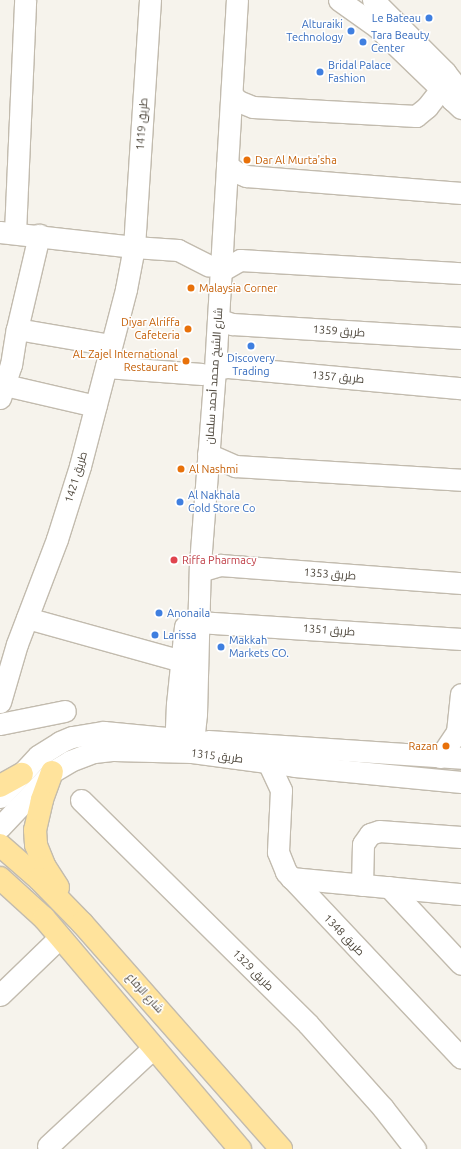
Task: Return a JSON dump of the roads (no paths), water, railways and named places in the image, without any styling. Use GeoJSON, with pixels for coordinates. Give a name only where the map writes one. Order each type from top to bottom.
{"type":"FeatureCollection","features":[{"type":"Feature","properties":{"kind":"main road"},"geometry":{"type":"LineString","coordinates":[[52,772],[38,814],[35,830],[36,845],[45,867],[82,923]]}},
{"type":"Feature","properties":{"kind":"main road"},"geometry":{"type":"LineString","coordinates":[[0,786],[22,774]]}},
{"type":"Feature","properties":{"kind":"main road","name":"شارع الرفاع"},"geometry":{"type":"LineString","coordinates":[[0,845],[39,879],[82,923],[281,1149]]}},
{"type":"Feature","properties":{"kind":"main road"},"geometry":{"type":"LineString","coordinates":[[0,878],[44,918],[60,936],[240,1149]]}},
{"type":"Feature","properties":{"kind":"street"},"geometry":{"type":"LineString","coordinates":[[25,0],[8,232],[134,247],[178,250],[220,259],[461,273]]}},
{"type":"Feature","properties":{"kind":"street","name":"طريق 1419"},"geometry":{"type":"LineString","coordinates":[[134,247],[150,0]]}},
{"type":"Feature","properties":{"kind":"street","name":"شارع الشيخ محمد أحمد سلمان"},"geometry":{"type":"LineString","coordinates":[[184,746],[196,714],[200,571],[208,454],[208,372],[218,319],[226,0]]}},
{"type":"Feature","properties":{"kind":"street","name":"شارع الشيخ محمد أحمد سلمان"},"geometry":{"type":"LineString","coordinates":[[184,746],[177,704],[220,259],[232,95],[237,0]]}},
{"type":"Feature","properties":{"kind":"street"},"geometry":{"type":"LineString","coordinates":[[339,0],[377,27],[451,99]]}},
{"type":"Feature","properties":{"kind":"street"},"geometry":{"type":"LineString","coordinates":[[361,0],[377,27]]}},
{"type":"Feature","properties":{"kind":"street"},"geometry":{"type":"LineString","coordinates":[[373,0],[445,72],[451,80],[453,90],[451,99]]}},
{"type":"Feature","properties":{"kind":"street"},"geometry":{"type":"LineString","coordinates":[[232,95],[238,101],[253,107],[416,116],[427,107],[451,99]]}},
{"type":"Feature","properties":{"kind":"street"},"geometry":{"type":"LineString","coordinates":[[227,165],[236,172],[246,176],[461,193]]}},
{"type":"Feature","properties":{"kind":"street"},"geometry":{"type":"LineString","coordinates":[[39,235],[4,379],[96,406]]}},
{"type":"Feature","properties":{"kind":"street","name":"طريق 1421"},"geometry":{"type":"LineString","coordinates":[[0,702],[9,670],[57,539],[80,466],[126,289],[134,247]]}},
{"type":"Feature","properties":{"kind":"street","name":"طريق 1359"},"geometry":{"type":"LineString","coordinates":[[218,319],[232,324],[461,338]]}},
{"type":"Feature","properties":{"kind":"street"},"geometry":{"type":"LineString","coordinates":[[17,329],[111,345]]}},
{"type":"Feature","properties":{"kind":"street","name":"طريق 1357"},"geometry":{"type":"LineString","coordinates":[[106,367],[208,372],[228,367],[461,388]]}},
{"type":"Feature","properties":{"kind":"street"},"geometry":{"type":"LineString","coordinates":[[208,454],[235,466],[461,480]]}},
{"type":"Feature","properties":{"kind":"street"},"geometry":{"type":"LineString","coordinates":[[206,479],[220,471],[235,466]]}},
{"type":"Feature","properties":{"kind":"street","name":"طريق 1353"},"geometry":{"type":"LineString","coordinates":[[200,571],[220,565],[461,584]]}},
{"type":"Feature","properties":{"kind":"street"},"geometry":{"type":"LineString","coordinates":[[27,618],[182,661]]}},
{"type":"Feature","properties":{"kind":"street","name":"طريق 1351"},"geometry":{"type":"LineString","coordinates":[[198,622],[461,639]]}},
{"type":"Feature","properties":{"kind":"street"},"geometry":{"type":"LineString","coordinates":[[440,757],[459,736],[461,694]]}},
{"type":"Feature","properties":{"kind":"street"},"geometry":{"type":"LineString","coordinates":[[140,735],[160,727],[170,716],[177,704]]}},
{"type":"Feature","properties":{"kind":"street"},"geometry":{"type":"LineString","coordinates":[[0,724],[65,711]]}},
{"type":"Feature","properties":{"kind":"street"},"geometry":{"type":"LineString","coordinates":[[196,714],[216,733],[242,744]]}},
{"type":"Feature","properties":{"kind":"street","name":"طريق 1315"},"geometry":{"type":"LineString","coordinates":[[0,797],[38,756],[60,742],[72,737],[104,732],[140,735],[184,746],[461,782]]}},
{"type":"Feature","properties":{"kind":"street","name":"طريق 1315"},"geometry":{"type":"LineString","coordinates":[[0,827],[52,772],[70,761],[94,752],[242,744],[276,758],[461,758]]}},
{"type":"Feature","properties":{"kind":"street","name":"طريق 1348"},"geometry":{"type":"LineString","coordinates":[[276,758],[287,781],[281,790],[278,852],[282,866],[291,878],[461,1058]]}},
{"type":"Feature","properties":{"kind":"street","name":"طريق 1329"},"geometry":{"type":"LineString","coordinates":[[81,800],[308,1024],[383,1108],[415,1149]]}},
{"type":"Feature","properties":{"kind":"street"},"geometry":{"type":"LineString","coordinates":[[362,885],[363,844],[370,834],[379,831],[461,837]]}},
{"type":"Feature","properties":{"kind":"street"},"geometry":{"type":"LineString","coordinates":[[291,878],[461,894]]}},
{"type":"Feature","properties":{"kind":"street"},"geometry":{"type":"LineString","coordinates":[[389,887],[461,964]]}},
{"type":"Feature","properties":{"kind":"street"},"geometry":{"type":"LineString","coordinates":[[0,995],[60,936]]}},
{"type":"Feature","properties":{"kind":"street"},"geometry":{"type":"LineString","coordinates":[[48,1146],[154,1047]]}},
{"type":"Feature","properties":{"kind":"place","name":"Le Bateau"},"geometry":{"type":"Point","coordinates":[429,18]}},
{"type":"Feature","properties":{"kind":"place","name":"Alturaiki Technology"},"geometry":{"type":"Point","coordinates":[351,31]}},
{"type":"Feature","properties":{"kind":"place","name":"Tara Beauty Center"},"geometry":{"type":"Point","coordinates":[363,42]}},
{"type":"Feature","properties":{"kind":"place","name":"Bridal Palace Fashion"},"geometry":{"type":"Point","coordinates":[320,72]}},
{"type":"Feature","properties":{"kind":"place","name":"Dar Al Murta'sha"},"geometry":{"type":"Point","coordinates":[247,160]}},
{"type":"Feature","properties":{"kind":"place","name":"Malaysia Corner"},"geometry":{"type":"Point","coordinates":[191,288]}},
{"type":"Feature","properties":{"kind":"place","name":"Diyar Alriffa Cafeteria"},"geometry":{"type":"Point","coordinates":[188,329]}},
{"type":"Feature","properties":{"kind":"place","name":"Discovery Trading"},"geometry":{"type":"Point","coordinates":[251,346]}},
{"type":"Feature","properties":{"kind":"place","name":"AL Zajel International Restaurant"},"geometry":{"type":"Point","coordinates":[186,361]}},
{"type":"Feature","properties":{"kind":"place","name":"Al Nashmi"},"geometry":{"type":"Point","coordinates":[181,469]}},
{"type":"Feature","properties":{"kind":"place","name":"Al Nakhala Cold Store Co"},"geometry":{"type":"Point","coordinates":[180,502]}},
{"type":"Feature","properties":{"kind":"place","name":"Riffa Pharmacy"},"geometry":{"type":"Point","coordinates":[174,560]}},
{"type":"Feature","properties":{"kind":"place","name":"Anonaila"},"geometry":{"type":"Point","coordinates":[159,613]}},
{"type":"Feature","properties":{"kind":"place","name":"Larissa"},"geometry":{"type":"Point","coordinates":[155,635]}},
{"type":"Feature","properties":{"kind":"place","name":"Makkah Markets CO."},"geometry":{"type":"Point","coordinates":[221,647]}},
{"type":"Feature","properties":{"kind":"place","name":"Razan"},"geometry":{"type":"Point","coordinates":[446,746]}}]}
